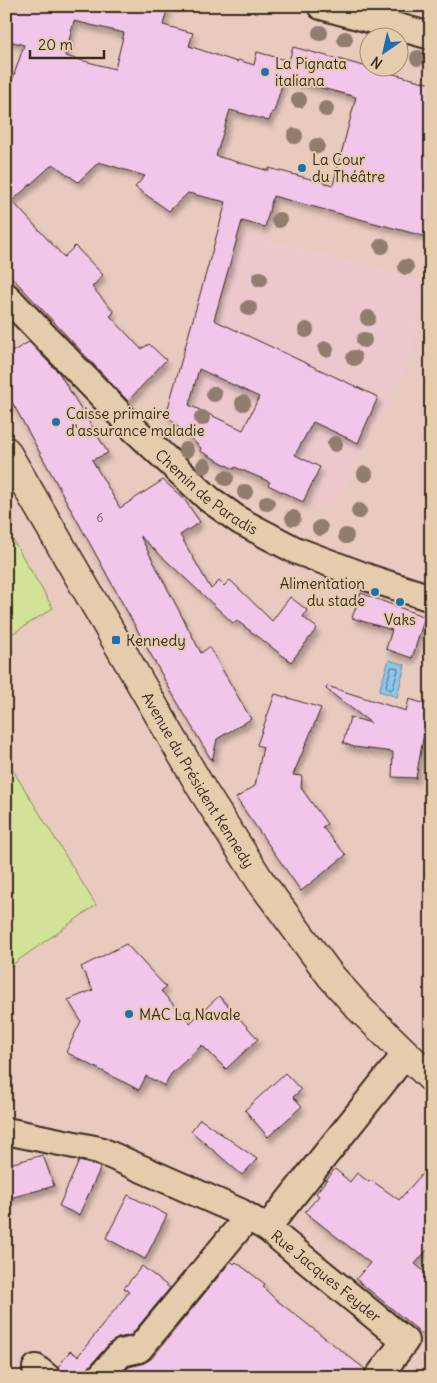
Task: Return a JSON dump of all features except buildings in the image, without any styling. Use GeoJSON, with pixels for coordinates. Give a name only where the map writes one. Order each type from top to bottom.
{"type":"FeatureCollection","features":[{"type":"Feature","properties":{"kind":"main road","name":"Avenue du Président Kennedy"},"geometry":{"type":"LineString","coordinates":[[6,451],[16,491],[260,882],[330,975],[405,1055],[431,1078]]}},
{"type":"Feature","properties":{"kind":"street"},"geometry":{"type":"LineString","coordinates":[[321,6],[431,36]]}},
{"type":"Feature","properties":{"kind":"street","name":"Chemin de Paradis"},"geometry":{"type":"LineString","coordinates":[[6,296],[134,429],[209,499],[240,521],[296,550],[369,578],[431,598]]}},
{"type":"Feature","properties":{"kind":"street","name":"Rue Jacques Feyder"},"geometry":{"type":"LineString","coordinates":[[378,1377],[406,1341],[258,1222],[405,1055]]}},
{"type":"Feature","properties":{"kind":"street"},"geometry":{"type":"LineString","coordinates":[[6,1131],[99,1150],[258,1222],[139,1349],[121,1353],[100,1377]]}},
{"type":"Feature","properties":{"kind":"shaded area"},"geometry":{"type":"Polygon","coordinates":[[[242,233],[427,281],[410,359],[340,498],[327,508],[316,507],[199,450],[180,432],[190,409],[242,233]]]}},
{"type":"Feature","properties":{"kind":"green space"},"geometry":{"type":"Polygon","coordinates":[[[6,531],[53,608],[6,638],[6,531]]]}},
{"type":"Feature","properties":{"kind":"green space"},"geometry":{"type":"Polygon","coordinates":[[[6,759],[96,905],[6,969],[6,759]]]}},
{"type":"Feature","properties":{"kind":"water"},"geometry":{"type":"Polygon","coordinates":[[[389,660],[405,665],[397,697],[379,691],[389,660]]]}},
{"type":"Feature","properties":{"kind":"place","name":"La Pignata italiana"},"geometry":{"type":"Point","coordinates":[265,72]}},
{"type":"Feature","properties":{"kind":"place","name":"La Cour du Théâtre"},"geometry":{"type":"Point","coordinates":[302,168]}},
{"type":"Feature","properties":{"kind":"place","name":"Caisse primaire d'assurance maladie"},"geometry":{"type":"Point","coordinates":[56,422]}},
{"type":"Feature","properties":{"kind":"place","name":"Alimentation du stade"},"geometry":{"type":"Point","coordinates":[375,592]}},
{"type":"Feature","properties":{"kind":"place","name":"Vaks"},"geometry":{"type":"Point","coordinates":[400,602]}},
{"type":"Feature","properties":{"kind":"place","name":"Kennedy"},"geometry":{"type":"Point","coordinates":[116,640]}},
{"type":"Feature","properties":{"kind":"place","name":"MAC La Navale"},"geometry":{"type":"Point","coordinates":[129,1014]}}]}
